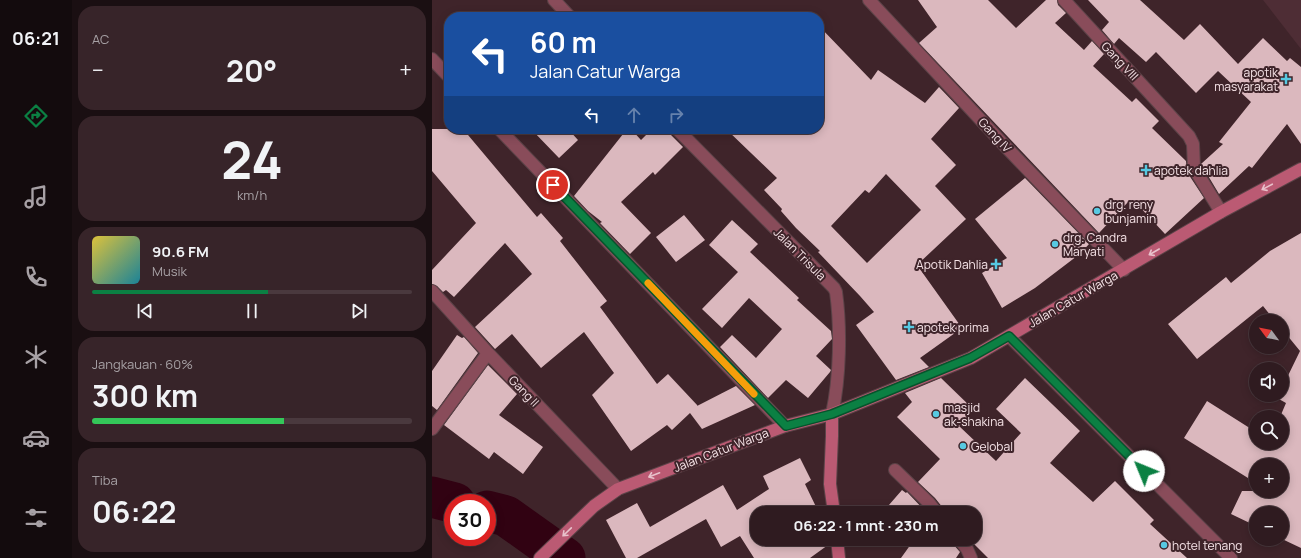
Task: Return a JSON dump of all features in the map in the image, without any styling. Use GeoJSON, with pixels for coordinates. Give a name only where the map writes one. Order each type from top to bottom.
{"type":"FeatureCollection","features":[{"type":"Feature","properties":{"kind":"main road","name":"Jalan Catur Warga"},"geometry":{"type":"LineString","coordinates":[[540,558],[594,506],[618,489],[786,426],[832,414],[970,358],[1124,270],[1221,212],[1301,169]]}},
{"type":"Feature","properties":{"kind":"main road"},"geometry":{"type":"LineString","coordinates":[[832,414],[830,484],[833,506]]}},
{"type":"Feature","properties":{"kind":"main road"},"geometry":{"type":"LineString","coordinates":[[838,546],[839,558]]}},
{"type":"Feature","properties":{"kind":"street"},"geometry":{"type":"LineString","coordinates":[[554,0],[565,12]]}},
{"type":"Feature","properties":{"kind":"street","name":"Gang IV"},"geometry":{"type":"LineString","coordinates":[[869,0],[1005,146],[1124,270]]}},
{"type":"Feature","properties":{"kind":"street","name":"Gang VIII"},"geometry":{"type":"LineString","coordinates":[[1064,0],[1189,136],[1193,144],[1194,168],[1221,212]]}},
{"type":"Feature","properties":{"kind":"street"},"geometry":{"type":"LineString","coordinates":[[432,59],[444,72]]}},
{"type":"Feature","properties":{"kind":"street"},"geometry":{"type":"LineString","coordinates":[[504,134],[786,426]]}},
{"type":"Feature","properties":{"kind":"street","name":"Jalan Trisula"},"geometry":{"type":"LineString","coordinates":[[682,134],[834,288],[836,292],[839,346],[835,399],[832,414]]}},
{"type":"Feature","properties":{"kind":"street","name":"Gang II"},"geometry":{"type":"LineString","coordinates":[[432,291],[488,353],[618,489]]}},
{"type":"Feature","properties":{"kind":"street"},"geometry":{"type":"LineString","coordinates":[[1009,336],[1231,558]]}},
{"type":"Feature","properties":{"kind":"street"},"geometry":{"type":"LineString","coordinates":[[432,429],[488,353]]}},
{"type":"Feature","properties":{"kind":"street"},"geometry":{"type":"LineString","coordinates":[[895,470],[931,506]]}},
{"type":"Feature","properties":{"kind":"street"},"geometry":{"type":"LineString","coordinates":[[965,546],[971,558]]}},
{"type":"Feature","properties":{"kind":"shaded area"},"geometry":{"type":"Polygon","coordinates":[[[1263,0],[1301,0],[1301,49],[1263,0]]]}},
{"type":"Feature","properties":{"kind":"building"},"geometry":{"type":"Polygon","coordinates":[[[918,0],[988,0],[1016,28],[1046,0],[1057,0],[1058,5],[1066,13],[1055,23],[1084,50],[1092,41],[1104,54],[1093,66],[1132,102],[1136,98],[1159,121],[1152,128],[1186,161],[1187,172],[1204,198],[1165,234],[1137,204],[1135,206],[1129,201],[1099,233],[919,43],[937,27],[918,0]]]}},
{"type":"Feature","properties":{"kind":"building"},"geometry":{"type":"Polygon","coordinates":[[[1088,0],[1140,0],[1184,40],[1200,24],[1238,64],[1263,38],[1287,61],[1290,58],[1301,67],[1301,144],[1287,124],[1252,168],[1249,166],[1219,194],[1201,164],[1223,144],[1219,142],[1251,102],[1218,71],[1196,93],[1156,52],[1146,62],[1119,38],[1114,44],[1102,30],[1109,22],[1088,0]]]}},
{"type":"Feature","properties":{"kind":"building"},"geometry":{"type":"Polygon","coordinates":[[[824,31],[871,80],[878,70],[925,103],[939,87],[959,108],[931,139],[956,165],[935,186],[966,219],[917,265],[962,328],[920,358],[929,367],[896,380],[856,325],[874,312],[818,252],[820,251],[796,228],[781,211],[782,209],[764,190],[777,178],[731,134],[824,134],[824,31]],[[886,174],[869,193],[865,190],[831,226],[867,263],[921,210],[886,174]]]}},
{"type":"Feature","properties":{"kind":"building"},"geometry":{"type":"Polygon","coordinates":[[[432,129],[444,129],[444,134],[467,134],[537,217],[541,213],[563,238],[560,241],[607,301],[600,307],[657,384],[668,374],[698,406],[736,386],[755,405],[702,429],[690,413],[672,430],[667,425],[631,451],[592,395],[614,373],[584,332],[541,368],[512,334],[495,349],[475,327],[532,274],[505,243],[454,297],[446,290],[443,292],[437,286],[432,284],[432,270],[476,223],[432,171],[432,129]]]}},
{"type":"Feature","properties":{"kind":"building"},"geometry":{"type":"Polygon","coordinates":[[[536,134],[573,134],[578,140],[559,158],[536,134]]]}},
{"type":"Feature","properties":{"kind":"building"},"geometry":{"type":"Polygon","coordinates":[[[623,134],[636,134],[641,140],[647,134],[670,134],[683,147],[655,175],[653,172],[621,202],[651,233],[630,254],[600,223],[602,222],[588,211],[574,196],[623,134]]]}},
{"type":"Feature","properties":{"kind":"building"},"geometry":{"type":"Polygon","coordinates":[[[1025,178],[1089,244],[1081,253],[1035,288],[1002,308],[982,273],[1007,258],[975,219],[1025,178]]]}},
{"type":"Feature","properties":{"kind":"building"},"geometry":{"type":"Polygon","coordinates":[[[684,215],[705,240],[676,262],[656,237],[684,215]]]}},
{"type":"Feature","properties":{"kind":"building"},"geometry":{"type":"Polygon","coordinates":[[[732,220],[758,244],[750,252],[799,298],[797,300],[831,331],[832,339],[816,356],[831,370],[808,398],[786,380],[768,398],[720,347],[732,335],[756,358],[782,329],[749,298],[722,328],[702,309],[738,272],[709,245],[732,220]]]}},
{"type":"Feature","properties":{"kind":"building"},"geometry":{"type":"Polygon","coordinates":[[[1301,233],[1301,548],[1289,542],[1289,506],[1249,506],[1249,523],[1231,514],[1242,491],[1249,491],[1249,498],[1289,498],[1289,458],[1249,458],[1249,479],[1184,438],[1207,401],[1249,428],[1249,450],[1289,450],[1289,410],[1283,410],[1286,403],[1284,402],[1289,402],[1289,374],[1300,351],[1289,338],[1289,314],[1269,314],[1263,306],[1253,314],[1249,314],[1249,317],[1197,359],[1168,324],[1226,277],[1231,283],[1270,251],[1301,233]]]}},
{"type":"Feature","properties":{"kind":"building"},"geometry":{"type":"Polygon","coordinates":[[[457,335],[462,338],[464,337],[478,353],[437,410],[432,406],[432,371],[457,335]]]}},
{"type":"Feature","properties":{"kind":"building"},"geometry":{"type":"Polygon","coordinates":[[[488,365],[517,394],[499,415],[543,447],[523,474],[494,452],[489,459],[444,425],[488,365]]]}},
{"type":"Feature","properties":{"kind":"building"},"geometry":{"type":"Polygon","coordinates":[[[941,378],[974,410],[959,426],[996,461],[1021,433],[996,409],[1025,378],[1080,431],[1050,463],[1093,502],[1115,481],[1154,520],[1150,524],[1187,558],[988,558],[976,546],[982,546],[982,506],[941,506],[918,482],[940,459],[897,417],[912,402],[905,393],[941,378]]]}},
{"type":"Feature","properties":{"kind":"building"},"geometry":{"type":"Polygon","coordinates":[[[800,458],[811,480],[805,484],[816,506],[750,506],[750,546],[827,546],[810,558],[754,558],[740,536],[721,547],[706,519],[637,558],[626,558],[606,520],[637,503],[650,527],[723,485],[737,510],[769,489],[763,476],[800,458]]]}},
{"type":"Feature","properties":{"kind":"building"},"geometry":{"type":"Polygon","coordinates":[[[902,490],[906,493],[907,492],[920,506],[888,506],[902,490]]]}},
{"type":"Feature","properties":{"kind":"building"},"geometry":{"type":"Polygon","coordinates":[[[910,546],[955,546],[960,552],[956,558],[901,558],[910,546]]]}},
{"type":"Feature","properties":{"kind":"waterway"},"geometry":{"type":"LineString","coordinates":[[432,497],[444,500]]}},
{"type":"Feature","properties":{"kind":"waterway"},"geometry":{"type":"LineString","coordinates":[[496,513],[506,516],[565,558]]}},
{"type":"Feature","properties":{"kind":"slow traffic"},"geometry":{"type":"LineString","coordinates":[[648,283],[754,394]]}},
{"type":"Feature","properties":{"kind":"place","name":"apotik masyarakat"},"geometry":{"type":"Point","coordinates":[1286,79]}},
{"type":"Feature","properties":{"kind":"place","name":"apotek dahlia"},"geometry":{"type":"Point","coordinates":[1146,170]}},
{"type":"Feature","properties":{"kind":"place","name":"drg. reny bunjamin"},"geometry":{"type":"Point","coordinates":[1097,211]}},
{"type":"Feature","properties":{"kind":"place","name":"drg. Candra Maryati"},"geometry":{"type":"Point","coordinates":[1055,244]}},
{"type":"Feature","properties":{"kind":"place","name":"Apotik Dahlia"},"geometry":{"type":"Point","coordinates":[996,264]}},
{"type":"Feature","properties":{"kind":"place","name":"apotek prima"},"geometry":{"type":"Point","coordinates":[909,327]}},
{"type":"Feature","properties":{"kind":"place","name":"masjid ak-shakina"},"geometry":{"type":"Point","coordinates":[936,414]}},
{"type":"Feature","properties":{"kind":"place","name":"Gelobal"},"geometry":{"type":"Point","coordinates":[963,446]}},
{"type":"Feature","properties":{"kind":"place","name":"hotel tenang"},"geometry":{"type":"Point","coordinates":[1164,545]}},
{"type":"Feature","properties":{"kind":"route"},"geometry":{"type":"LineString","coordinates":[[553,185],[786,426],[832,414],[970,358],[1009,336],[1144,471]]}}]}
